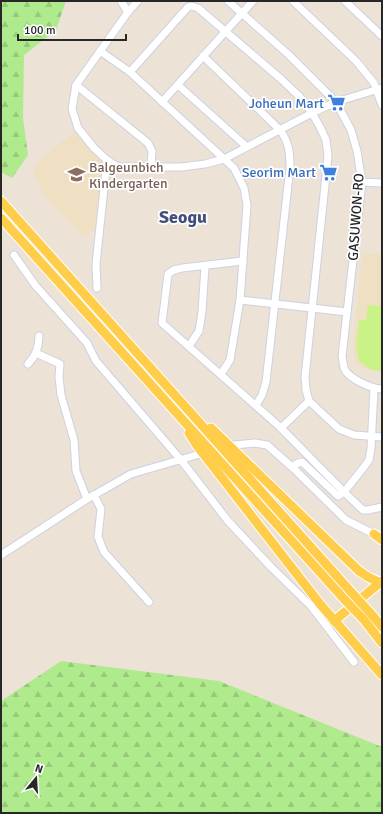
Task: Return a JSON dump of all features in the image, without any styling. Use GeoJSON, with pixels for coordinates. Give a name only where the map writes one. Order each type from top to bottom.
{"type":"FeatureCollection","features":[{"type":"Feature","properties":{"kind":"main road"},"geometry":{"type":"LineString","coordinates":[[1,201],[188,409],[348,596],[382,643]]}},
{"type":"Feature","properties":{"kind":"main road"},"geometry":{"type":"LineString","coordinates":[[1,218],[174,410],[348,596],[373,616],[382,626]]}},
{"type":"Feature","properties":{"kind":"main road"},"geometry":{"type":"LineString","coordinates":[[188,409],[219,434],[271,487],[359,571],[382,584],[334,621]]}},
{"type":"Feature","properties":{"kind":"main road"},"geometry":{"type":"LineString","coordinates":[[174,410],[198,447],[334,621],[382,675]]}},
{"type":"Feature","properties":{"kind":"main road"},"geometry":{"type":"LineString","coordinates":[[378,534],[382,540]]}},
{"type":"Feature","properties":{"kind":"street"},"geometry":{"type":"LineString","coordinates":[[121,1],[128,12]]}},
{"type":"Feature","properties":{"kind":"street"},"geometry":{"type":"LineString","coordinates":[[138,1],[128,12],[76,85],[72,110],[78,128],[94,148],[107,160],[118,166],[181,167],[205,164],[224,159],[336,102],[380,89]]}},
{"type":"Feature","properties":{"kind":"street","name":"GASUWON-RO"},"geometry":{"type":"LineString","coordinates":[[228,1],[289,55],[336,102],[351,130],[357,151],[362,182],[342,356],[345,370],[353,378],[378,389],[369,460],[344,492]]}},
{"type":"Feature","properties":{"kind":"street"},"geometry":{"type":"LineString","coordinates":[[162,102],[253,1]]}},
{"type":"Feature","properties":{"kind":"street"},"geometry":{"type":"LineString","coordinates":[[293,1],[356,61],[380,89],[382,105]]}},
{"type":"Feature","properties":{"kind":"street"},"geometry":{"type":"LineString","coordinates":[[345,1],[382,36]]}},
{"type":"Feature","properties":{"kind":"street"},"geometry":{"type":"LineString","coordinates":[[130,72],[188,7],[191,6],[198,8],[281,79],[300,97],[312,113],[326,140],[328,156],[306,377],[306,390],[309,400],[339,429],[354,435],[371,435],[382,437]]}},
{"type":"Feature","properties":{"kind":"street"},"geometry":{"type":"LineString","coordinates":[[100,52],[130,72],[234,168],[244,188],[247,205],[240,300],[230,360],[221,374]]}},
{"type":"Feature","properties":{"kind":"street"},"geometry":{"type":"LineString","coordinates":[[203,56],[280,130],[288,143],[290,154],[290,167],[266,382],[262,395],[256,405]]}},
{"type":"Feature","properties":{"kind":"street"},"geometry":{"type":"LineString","coordinates":[[76,85],[148,143],[152,151],[151,167]]}},
{"type":"Feature","properties":{"kind":"street"},"geometry":{"type":"LineString","coordinates":[[178,85],[246,147]]}},
{"type":"Feature","properties":{"kind":"street"},"geometry":{"type":"LineString","coordinates":[[97,288],[96,264],[107,160]]}},
{"type":"Feature","properties":{"kind":"street"},"geometry":{"type":"LineString","coordinates":[[362,182],[382,184]]}},
{"type":"Feature","properties":{"kind":"street"},"geometry":{"type":"LineString","coordinates":[[14,255],[35,285],[87,343],[96,361],[181,460],[228,521],[271,567],[311,606],[354,662]]}},
{"type":"Feature","properties":{"kind":"street"},"geometry":{"type":"LineString","coordinates":[[243,261],[174,270],[168,274],[162,323],[282,428],[363,510],[382,507]]}},
{"type":"Feature","properties":{"kind":"street"},"geometry":{"type":"LineString","coordinates":[[189,346],[199,332],[205,266]]}},
{"type":"Feature","properties":{"kind":"street"},"geometry":{"type":"LineString","coordinates":[[240,300],[347,312]]}},
{"type":"Feature","properties":{"kind":"street"},"geometry":{"type":"LineString","coordinates":[[28,364],[36,353],[39,336]]}},
{"type":"Feature","properties":{"kind":"street"},"geometry":{"type":"LineString","coordinates":[[36,353],[60,364],[58,378],[74,440],[76,471],[91,497],[101,509],[98,537],[104,552],[149,602]]}},
{"type":"Feature","properties":{"kind":"street"},"geometry":{"type":"LineString","coordinates":[[282,428],[309,400]]}},
{"type":"Feature","properties":{"kind":"street"},"geometry":{"type":"LineString","coordinates":[[234,445],[255,443],[267,446],[346,520],[378,534]]}},
{"type":"Feature","properties":{"kind":"street"},"geometry":{"type":"LineString","coordinates":[[1,555],[91,497],[131,474],[200,454]]}},
{"type":"Feature","properties":{"kind":"street"},"geometry":{"type":"LineString","coordinates":[[292,468],[298,463],[302,462],[338,496],[344,492]]}},
{"type":"Feature","properties":{"kind":"shaded area"},"geometry":{"type":"Polygon","coordinates":[[[75,131],[102,160],[96,230],[83,236],[45,197],[33,172],[37,163],[75,131]]]}},
{"type":"Feature","properties":{"kind":"shaded area"},"geometry":{"type":"Polygon","coordinates":[[[362,253],[382,254],[382,372],[367,370],[356,364],[353,349],[362,253]]]}},
{"type":"Feature","properties":{"kind":"green space"},"geometry":{"type":"Polygon","coordinates":[[[1,1],[66,1],[56,30],[24,55],[23,118],[28,155],[12,178],[1,172],[1,1]]]}},
{"type":"Feature","properties":{"kind":"green space"},"geometry":{"type":"Polygon","coordinates":[[[368,305],[382,306],[382,371],[371,370],[359,361],[356,345],[359,320],[366,320],[368,305]]]}},
{"type":"Feature","properties":{"kind":"green space"},"geometry":{"type":"Polygon","coordinates":[[[61,661],[219,681],[382,747],[382,813],[1,813],[1,701],[61,661]]]}},
{"type":"Feature","properties":{"kind":"place","name":"Joheun Mart"},"geometry":{"type":"Point","coordinates":[337,103]}},
{"type":"Feature","properties":{"kind":"place","name":"Seorim Mart"},"geometry":{"type":"Point","coordinates":[329,172]}},
{"type":"Feature","properties":{"kind":"place","name":"Balgeunbich Kindergarten"},"geometry":{"type":"Point","coordinates":[76,175]}},
{"type":"Feature","properties":{"kind":"district","name":"Seogu"},"geometry":{"type":"Point","coordinates":[183,217]}}]}
